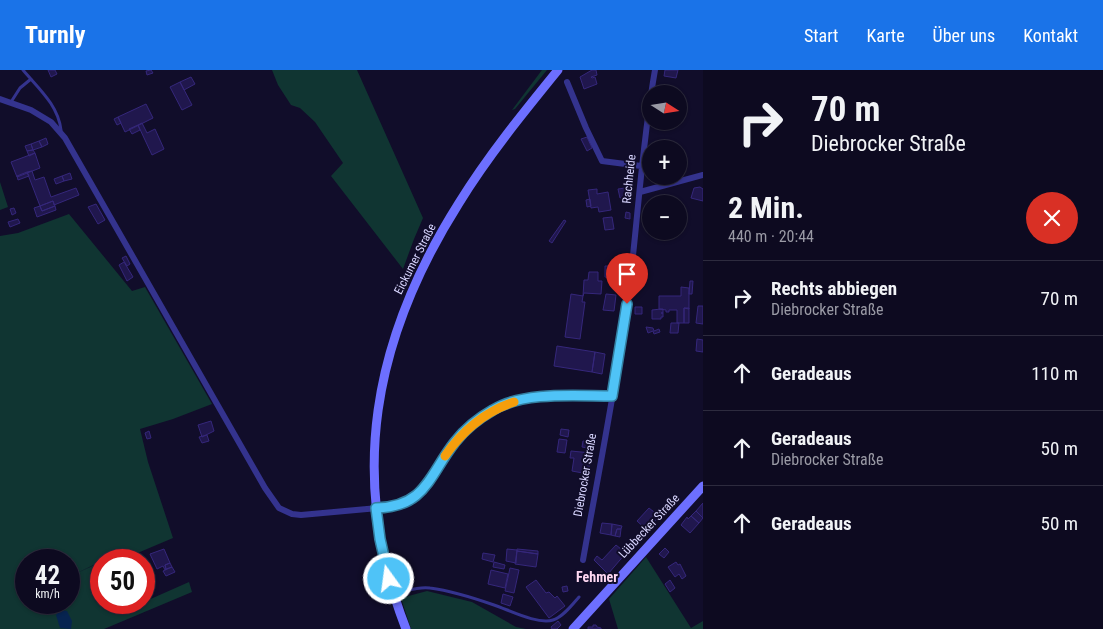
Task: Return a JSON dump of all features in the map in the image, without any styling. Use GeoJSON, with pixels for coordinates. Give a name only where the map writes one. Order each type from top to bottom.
{"type":"FeatureCollection","features":[{"type":"Feature","properties":{"kind":"main road","name":"Eickumer Straße"},"geometry":{"type":"LineString","coordinates":[[376,508],[374,449],[379,399],[394,338],[407,303],[422,269],[459,203],[517,122],[558,70]]}},
{"type":"Feature","properties":{"kind":"main road","name":"Lübbecker Straße"},"geometry":{"type":"LineString","coordinates":[[573,629],[703,486]]}},
{"type":"Feature","properties":{"kind":"main road"},"geometry":{"type":"LineString","coordinates":[[376,508],[385,564],[393,594],[406,629]]}},
{"type":"Feature","properties":{"kind":"street","name":"Rachheide"},"geometry":{"type":"LineString","coordinates":[[646,140],[655,70]]}},
{"type":"Feature","properties":{"kind":"street"},"geometry":{"type":"LineString","coordinates":[[567,82],[602,161],[642,166]]}},
{"type":"Feature","properties":{"kind":"street"},"geometry":{"type":"LineString","coordinates":[[0,99],[31,110],[52,122],[61,133],[265,488],[279,508],[292,514],[301,515],[400,506],[414,498],[432,478],[462,434],[490,412],[505,405],[536,397],[612,396]]}},
{"type":"Feature","properties":{"kind":"street","name":"Rachheide"},"geometry":{"type":"LineString","coordinates":[[629,290],[642,166]]}},
{"type":"Feature","properties":{"kind":"street"},"geometry":{"type":"LineString","coordinates":[[640,192],[703,175]]}},
{"type":"Feature","properties":{"kind":"street","name":"Diebrocker Straße"},"geometry":{"type":"LineString","coordinates":[[583,560],[629,290]]}},
{"type":"Feature","properties":{"kind":"lane"},"geometry":{"type":"LineString","coordinates":[[22,70],[54,108],[60,119],[61,133]]}},
{"type":"Feature","properties":{"kind":"lane"},"geometry":{"type":"LineString","coordinates":[[11,102],[20,88],[31,79]]}},
{"type":"Feature","properties":{"kind":"lane"},"geometry":{"type":"LineString","coordinates":[[393,594],[420,587],[430,588],[463,595],[526,617],[553,621],[579,597]]}},
{"type":"Feature","properties":{"kind":"green space"},"geometry":{"type":"Polygon","coordinates":[[[272,70],[357,70],[423,218],[403,269],[331,176],[343,163],[315,122],[300,108],[291,105],[278,85],[272,70]]]}},
{"type":"Feature","properties":{"kind":"green space"},"geometry":{"type":"Polygon","coordinates":[[[542,70],[547,70],[515,109],[512,110],[542,70]]]}},
{"type":"Feature","properties":{"kind":"green space"},"geometry":{"type":"Polygon","coordinates":[[[0,182],[8,207],[0,210],[0,182]]]}},
{"type":"Feature","properties":{"kind":"green space"},"geometry":{"type":"Polygon","coordinates":[[[69,214],[132,291],[145,287],[212,404],[140,429],[148,462],[173,538],[147,549],[90,549],[90,567],[80,572],[80,549],[15,549],[15,614],[80,614],[80,572],[90,567],[90,614],[140,614],[104,629],[0,629],[0,236],[18,233],[69,214]]]}},
{"type":"Feature","properties":{"kind":"green space"},"geometry":{"type":"Polygon","coordinates":[[[646,557],[691,628],[703,621],[703,629],[618,629],[609,599],[646,557]]]}},
{"type":"Feature","properties":{"kind":"green space"},"geometry":{"type":"Polygon","coordinates":[[[189,582],[192,592],[155,608],[155,597],[189,582]]]}},
{"type":"Feature","properties":{"kind":"green space"},"geometry":{"type":"Polygon","coordinates":[[[427,591],[472,602],[516,627],[526,629],[411,629],[401,598],[427,591]]]}},
{"type":"Feature","properties":{"kind":"water"},"geometry":{"type":"Polygon","coordinates":[[[68,614],[72,621],[71,629],[60,628],[56,615],[68,614]]]}},
{"type":"Feature","properties":{"kind":"building"},"geometry":{"type":"Polygon","coordinates":[[[48,70],[55,70],[57,74],[51,77],[48,70]]]}},
{"type":"Feature","properties":{"kind":"building"},"geometry":{"type":"Polygon","coordinates":[[[151,70],[153,73],[147,75],[146,71],[151,70]]]}},
{"type":"Feature","properties":{"kind":"building"},"geometry":{"type":"Polygon","coordinates":[[[592,70],[596,70],[597,75],[591,77],[595,77],[597,84],[584,89],[580,77],[592,70]]]}},
{"type":"Feature","properties":{"kind":"building"},"geometry":{"type":"Polygon","coordinates":[[[665,70],[678,70],[676,78],[664,76],[665,70]]]}},
{"type":"Feature","properties":{"kind":"building"},"geometry":{"type":"Polygon","coordinates":[[[191,77],[195,84],[184,90],[180,82],[191,77]]]}},
{"type":"Feature","properties":{"kind":"building"},"geometry":{"type":"Polygon","coordinates":[[[180,82],[192,105],[182,110],[170,87],[180,82]]]}},
{"type":"Feature","properties":{"kind":"building"},"geometry":{"type":"Polygon","coordinates":[[[146,104],[153,118],[125,132],[118,117],[146,104]]]}},
{"type":"Feature","properties":{"kind":"building"},"geometry":{"type":"Polygon","coordinates":[[[118,117],[121,123],[117,125],[114,119],[118,117]]]}},
{"type":"Feature","properties":{"kind":"building"},"geometry":{"type":"Polygon","coordinates":[[[142,123],[147,133],[155,129],[164,149],[152,155],[138,125],[142,123]]]}},
{"type":"Feature","properties":{"kind":"building"},"geometry":{"type":"Polygon","coordinates":[[[138,125],[140,130],[132,134],[129,129],[138,125]]]}},
{"type":"Feature","properties":{"kind":"building"},"geometry":{"type":"Polygon","coordinates":[[[587,137],[592,148],[587,151],[581,139],[587,137]]]}},
{"type":"Feature","properties":{"kind":"building"},"geometry":{"type":"Polygon","coordinates":[[[46,138],[48,144],[42,147],[39,141],[46,138]]]}},
{"type":"Feature","properties":{"kind":"building"},"geometry":{"type":"Polygon","coordinates":[[[39,141],[42,147],[33,150],[31,144],[39,141]]]}},
{"type":"Feature","properties":{"kind":"building"},"geometry":{"type":"Polygon","coordinates":[[[31,144],[33,150],[27,151],[25,146],[31,144]]]}},
{"type":"Feature","properties":{"kind":"building"},"geometry":{"type":"Polygon","coordinates":[[[33,150],[35,153],[29,156],[27,151],[33,150]]]}},
{"type":"Feature","properties":{"kind":"building"},"geometry":{"type":"Polygon","coordinates":[[[35,153],[40,168],[17,177],[11,162],[35,153]]]}},
{"type":"Feature","properties":{"kind":"building"},"geometry":{"type":"Polygon","coordinates":[[[32,171],[35,180],[44,177],[51,197],[76,188],[79,195],[54,205],[53,201],[40,206],[27,172],[32,171]]]}},
{"type":"Feature","properties":{"kind":"building"},"geometry":{"type":"Polygon","coordinates":[[[27,172],[29,176],[18,180],[17,176],[27,172]]]}},
{"type":"Feature","properties":{"kind":"building"},"geometry":{"type":"Polygon","coordinates":[[[70,173],[72,179],[64,181],[62,176],[70,173]]]}},
{"type":"Feature","properties":{"kind":"building"},"geometry":{"type":"Polygon","coordinates":[[[62,176],[64,181],[56,184],[54,179],[62,176]]]}},
{"type":"Feature","properties":{"kind":"building"},"geometry":{"type":"Polygon","coordinates":[[[700,187],[703,189],[703,201],[691,198],[694,188],[700,187]]]}},
{"type":"Feature","properties":{"kind":"building"},"geometry":{"type":"Polygon","coordinates":[[[625,188],[626,197],[620,198],[618,189],[625,188]]]}},
{"type":"Feature","properties":{"kind":"building"},"geometry":{"type":"Polygon","coordinates":[[[597,189],[597,194],[608,192],[611,210],[599,212],[598,207],[591,208],[588,190],[597,189]]]}},
{"type":"Feature","properties":{"kind":"building"},"geometry":{"type":"Polygon","coordinates":[[[590,199],[591,206],[587,207],[586,200],[590,199]]]}},
{"type":"Feature","properties":{"kind":"building"},"geometry":{"type":"Polygon","coordinates":[[[53,201],[55,206],[42,211],[40,206],[53,201]]]}},
{"type":"Feature","properties":{"kind":"building"},"geometry":{"type":"Polygon","coordinates":[[[96,204],[105,220],[98,224],[88,207],[96,204]]]}},
{"type":"Feature","properties":{"kind":"building"},"geometry":{"type":"Polygon","coordinates":[[[40,206],[42,211],[55,206],[56,210],[37,217],[34,208],[40,206]]]}},
{"type":"Feature","properties":{"kind":"building"},"geometry":{"type":"Polygon","coordinates":[[[14,208],[16,213],[12,215],[10,209],[14,208]]]}},
{"type":"Feature","properties":{"kind":"building"},"geometry":{"type":"Polygon","coordinates":[[[626,212],[630,213],[630,219],[625,218],[626,212]]]}},
{"type":"Feature","properties":{"kind":"building"},"geometry":{"type":"Polygon","coordinates":[[[612,217],[614,229],[605,230],[603,218],[612,217]]]}},
{"type":"Feature","properties":{"kind":"building"},"geometry":{"type":"Polygon","coordinates":[[[18,219],[20,223],[10,227],[8,222],[18,219]]]}},
{"type":"Feature","properties":{"kind":"building"},"geometry":{"type":"Polygon","coordinates":[[[564,220],[566,221],[552,243],[549,241],[564,220]]]}},
{"type":"Feature","properties":{"kind":"building"},"geometry":{"type":"Polygon","coordinates":[[[126,256],[130,264],[127,266],[122,258],[126,256]]]}},
{"type":"Feature","properties":{"kind":"building"},"geometry":{"type":"Polygon","coordinates":[[[124,262],[133,277],[127,281],[119,265],[124,262]]]}},
{"type":"Feature","properties":{"kind":"building"},"geometry":{"type":"Polygon","coordinates":[[[605,266],[611,266],[611,271],[618,271],[617,283],[615,283],[615,279],[605,277],[605,266]]]}},
{"type":"Feature","properties":{"kind":"building"},"geometry":{"type":"Polygon","coordinates":[[[589,272],[598,272],[598,281],[602,281],[601,294],[584,293],[583,296],[584,280],[588,280],[589,272]]]}},
{"type":"Feature","properties":{"kind":"building"},"geometry":{"type":"Polygon","coordinates":[[[690,281],[693,281],[692,294],[689,294],[690,281]]]}},
{"type":"Feature","properties":{"kind":"building"},"geometry":{"type":"Polygon","coordinates":[[[681,287],[689,288],[689,309],[684,308],[684,323],[677,323],[677,310],[666,312],[666,310],[659,309],[659,296],[681,296],[681,287]]]}},
{"type":"Feature","properties":{"kind":"building"},"geometry":{"type":"Polygon","coordinates":[[[571,294],[583,296],[582,302],[585,302],[580,339],[565,337],[571,294]]]}},
{"type":"Feature","properties":{"kind":"building"},"geometry":{"type":"Polygon","coordinates":[[[606,294],[616,295],[614,311],[603,310],[606,294]]]}},
{"type":"Feature","properties":{"kind":"building"},"geometry":{"type":"Polygon","coordinates":[[[698,306],[703,306],[703,324],[696,323],[698,306]]]}},
{"type":"Feature","properties":{"kind":"building"},"geometry":{"type":"Polygon","coordinates":[[[635,307],[642,307],[642,314],[635,314],[635,307]]]}},
{"type":"Feature","properties":{"kind":"building"},"geometry":{"type":"Polygon","coordinates":[[[684,308],[689,308],[689,323],[684,323],[684,308]]]}},
{"type":"Feature","properties":{"kind":"building"},"geometry":{"type":"Polygon","coordinates":[[[663,309],[663,317],[661,319],[652,319],[652,310],[663,309]]]}},
{"type":"Feature","properties":{"kind":"building"},"geometry":{"type":"Polygon","coordinates":[[[671,323],[679,323],[678,333],[670,333],[671,323]]]}},
{"type":"Feature","properties":{"kind":"building"},"geometry":{"type":"Polygon","coordinates":[[[646,327],[653,328],[654,331],[659,329],[660,332],[654,334],[653,331],[648,333],[646,327]]]}},
{"type":"Feature","properties":{"kind":"building"},"geometry":{"type":"Polygon","coordinates":[[[697,339],[703,340],[703,352],[696,351],[697,339]]]}},
{"type":"Feature","properties":{"kind":"building"},"geometry":{"type":"Polygon","coordinates":[[[557,346],[595,352],[592,372],[554,366],[557,346]]]}},
{"type":"Feature","properties":{"kind":"building"},"geometry":{"type":"Polygon","coordinates":[[[595,352],[605,354],[602,374],[592,372],[595,352]]]}},
{"type":"Feature","properties":{"kind":"building"},"geometry":{"type":"Polygon","coordinates":[[[211,421],[214,431],[202,437],[198,425],[211,421]]]}},
{"type":"Feature","properties":{"kind":"building"},"geometry":{"type":"Polygon","coordinates":[[[561,429],[569,430],[568,437],[560,435],[561,429]]]}},
{"type":"Feature","properties":{"kind":"building"},"geometry":{"type":"Polygon","coordinates":[[[149,431],[151,438],[147,439],[145,433],[149,431]]]}},
{"type":"Feature","properties":{"kind":"building"},"geometry":{"type":"Polygon","coordinates":[[[207,435],[209,441],[202,443],[199,437],[207,435]]]}},
{"type":"Feature","properties":{"kind":"building"},"geometry":{"type":"Polygon","coordinates":[[[559,439],[567,440],[565,453],[557,452],[559,439]]]}},
{"type":"Feature","properties":{"kind":"building"},"geometry":{"type":"Polygon","coordinates":[[[583,441],[595,443],[594,449],[582,447],[583,441]]]}},
{"type":"Feature","properties":{"kind":"building"},"geometry":{"type":"Polygon","coordinates":[[[571,451],[591,453],[588,474],[572,471],[574,458],[570,458],[571,451]]]}},
{"type":"Feature","properties":{"kind":"building"},"geometry":{"type":"Polygon","coordinates":[[[703,503],[703,518],[696,511],[703,503]]]}},
{"type":"Feature","properties":{"kind":"building"},"geometry":{"type":"Polygon","coordinates":[[[649,508],[659,516],[647,530],[637,521],[649,508]]]}},
{"type":"Feature","properties":{"kind":"building"},"geometry":{"type":"Polygon","coordinates":[[[696,511],[703,518],[699,523],[691,516],[696,511]]]}},
{"type":"Feature","properties":{"kind":"building"},"geometry":{"type":"Polygon","coordinates":[[[691,516],[699,523],[690,533],[681,525],[687,517],[688,519],[691,516]]]}},
{"type":"Feature","properties":{"kind":"building"},"geometry":{"type":"Polygon","coordinates":[[[602,523],[612,524],[611,535],[600,533],[602,523]]]}},
{"type":"Feature","properties":{"kind":"building"},"geometry":{"type":"Polygon","coordinates":[[[612,524],[622,526],[621,529],[617,529],[615,536],[611,535],[612,524]]]}},
{"type":"Feature","properties":{"kind":"building"},"geometry":{"type":"Polygon","coordinates":[[[617,529],[621,529],[620,537],[615,536],[617,529]]]}},
{"type":"Feature","properties":{"kind":"building"},"geometry":{"type":"Polygon","coordinates":[[[616,545],[626,553],[608,574],[594,560],[597,556],[602,560],[616,545]]]}},
{"type":"Feature","properties":{"kind":"building"},"geometry":{"type":"Polygon","coordinates":[[[665,548],[669,552],[664,558],[659,554],[665,548]]]}},
{"type":"Feature","properties":{"kind":"building"},"geometry":{"type":"Polygon","coordinates":[[[164,549],[170,563],[165,565],[165,570],[163,566],[157,569],[155,552],[164,549]]]}},
{"type":"Feature","properties":{"kind":"building"},"geometry":{"type":"Polygon","coordinates":[[[507,549],[517,550],[516,563],[506,561],[507,549]]]}},
{"type":"Feature","properties":{"kind":"building"},"geometry":{"type":"Polygon","coordinates":[[[517,549],[538,551],[538,554],[517,551],[517,549]]]}},
{"type":"Feature","properties":{"kind":"building"},"geometry":{"type":"Polygon","coordinates":[[[517,551],[538,554],[536,567],[515,564],[517,551]]]}},
{"type":"Feature","properties":{"kind":"building"},"geometry":{"type":"Polygon","coordinates":[[[483,553],[495,555],[493,562],[482,559],[483,553]]]}},
{"type":"Feature","properties":{"kind":"building"},"geometry":{"type":"Polygon","coordinates":[[[494,562],[505,565],[504,569],[493,567],[494,562]]]}},
{"type":"Feature","properties":{"kind":"building"},"geometry":{"type":"Polygon","coordinates":[[[676,562],[678,565],[680,564],[686,576],[682,579],[679,574],[675,577],[668,567],[676,562]]]}},
{"type":"Feature","properties":{"kind":"building"},"geometry":{"type":"Polygon","coordinates":[[[170,563],[172,567],[166,569],[165,565],[170,563]]]}},
{"type":"Feature","properties":{"kind":"building"},"geometry":{"type":"Polygon","coordinates":[[[172,567],[175,572],[166,576],[163,571],[172,567]]]}},
{"type":"Feature","properties":{"kind":"building"},"geometry":{"type":"Polygon","coordinates":[[[510,568],[519,570],[514,593],[505,591],[510,568]]]}},
{"type":"Feature","properties":{"kind":"building"},"geometry":{"type":"Polygon","coordinates":[[[491,570],[508,574],[505,588],[488,584],[491,570]]]}},
{"type":"Feature","properties":{"kind":"building"},"geometry":{"type":"Polygon","coordinates":[[[536,580],[546,593],[549,592],[555,598],[557,596],[565,606],[549,618],[526,587],[536,580]]]}},
{"type":"Feature","properties":{"kind":"building"},"geometry":{"type":"Polygon","coordinates":[[[670,580],[675,588],[670,592],[665,584],[670,580]]]}},
{"type":"Feature","properties":{"kind":"building"},"geometry":{"type":"Polygon","coordinates":[[[567,586],[568,591],[563,592],[562,587],[567,586]]]}},
{"type":"Feature","properties":{"kind":"building"},"geometry":{"type":"Polygon","coordinates":[[[503,594],[513,597],[510,606],[501,603],[503,594]]]}},
{"type":"Feature","properties":{"kind":"building"},"geometry":{"type":"Polygon","coordinates":[[[558,621],[561,625],[557,629],[552,629],[551,627],[558,621]]]}},
{"type":"Feature","properties":{"kind":"building"},"geometry":{"type":"Polygon","coordinates":[[[593,625],[601,629],[588,629],[588,627],[593,627],[593,625]]]}},
{"type":"Feature","properties":{"kind":"slow traffic"},"geometry":{"type":"LineString","coordinates":[[445,456],[462,434],[477,421],[494,409],[514,402]]}},
{"type":"Feature","properties":{"kind":"district","name":"Fehmer"},"geometry":{"type":"Point","coordinates":[597,577]}},
{"type":"Feature","properties":{"kind":"route"},"geometry":{"type":"LineString","coordinates":[[389,579],[380,539],[376,508],[400,506],[414,498],[432,478],[462,434],[494,409],[520,400],[543,396],[612,396],[627,304]]}}]}
